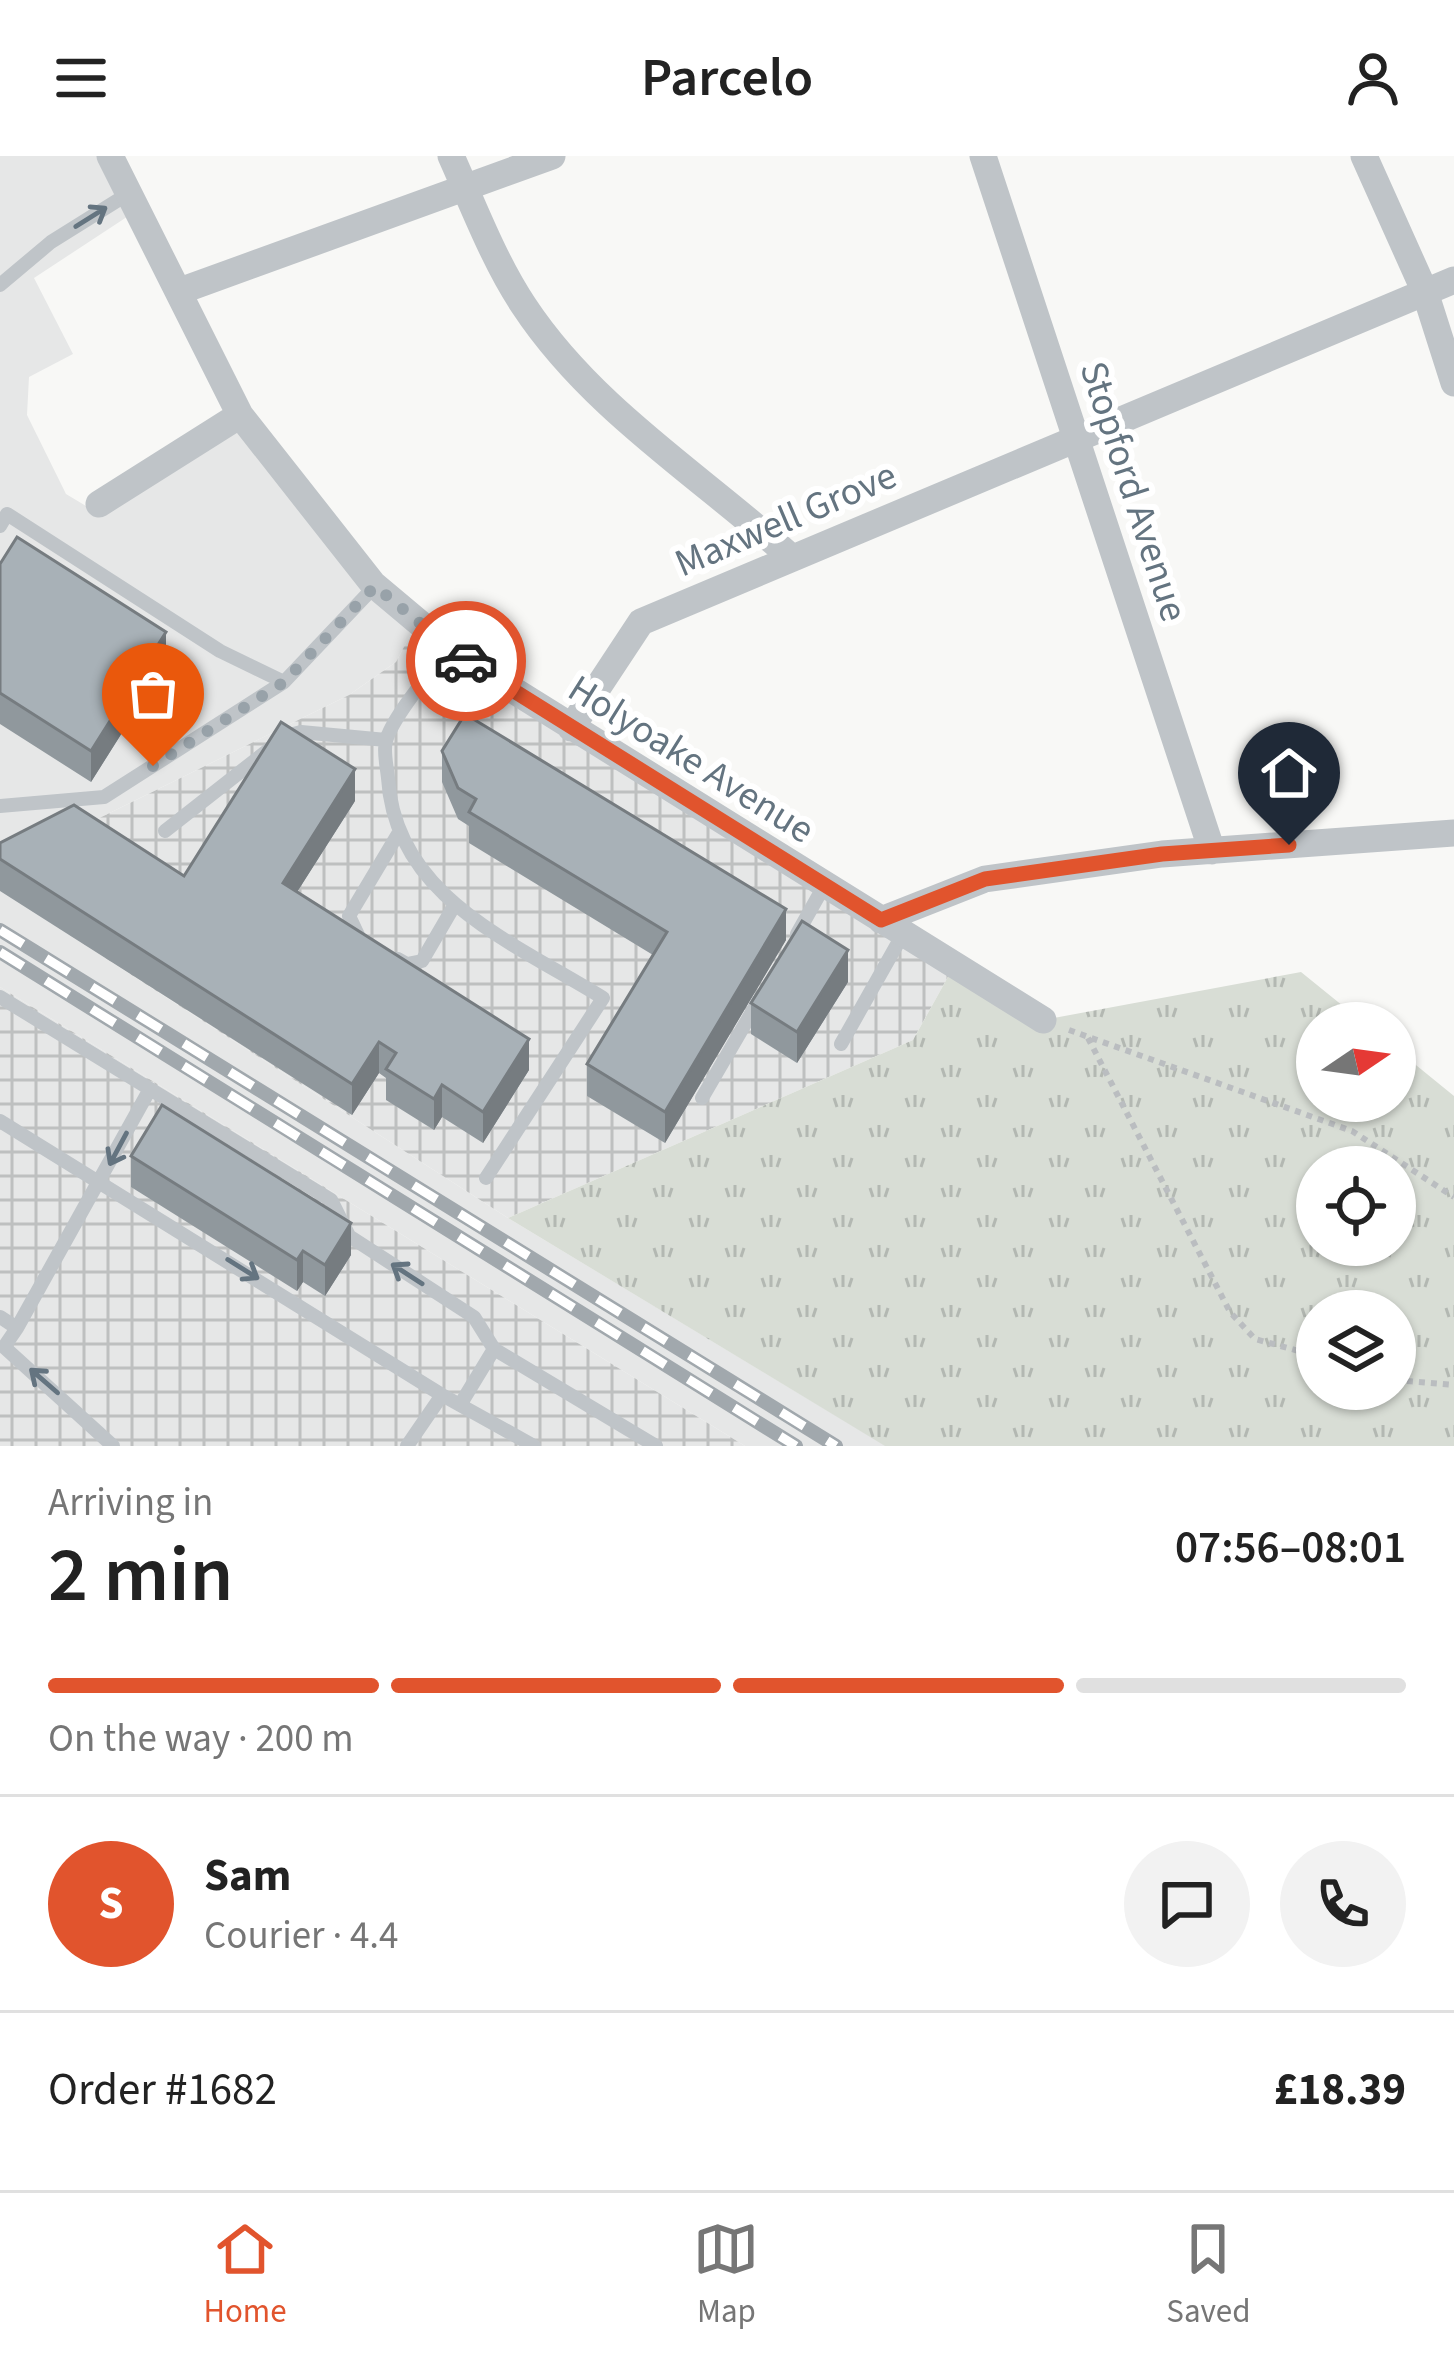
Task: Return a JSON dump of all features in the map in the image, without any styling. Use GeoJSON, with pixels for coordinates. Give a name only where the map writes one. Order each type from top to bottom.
{"type":"FeatureCollection","features":[{"type":"Feature","properties":{"kind":"street","name":"Holyoake Avenue"},"geometry":{"type":"LineString","coordinates":[[110,156],[240,415],[375,586],[448,648],[1043,1020]]}},
{"type":"Feature","properties":{"kind":"street"},"geometry":{"type":"LineString","coordinates":[[451,156],[523,304],[601,399],[792,558]]}},
{"type":"Feature","properties":{"kind":"street"},"geometry":{"type":"LineString","coordinates":[[181,290],[552,156]]}},
{"type":"Feature","properties":{"kind":"street","name":"Stopford Avenue"},"geometry":{"type":"LineString","coordinates":[[983,156],[1212,851]]}},
{"type":"Feature","properties":{"kind":"street"},"geometry":{"type":"LineString","coordinates":[[1364,156],[1424,292],[1454,382]]}},
{"type":"Feature","properties":{"kind":"street","name":"Maxwell Grove"},"geometry":{"type":"LineString","coordinates":[[572,728],[641,622],[1454,280]]}},
{"type":"Feature","properties":{"kind":"street"},"geometry":{"type":"LineString","coordinates":[[100,503],[240,415]]}},
{"type":"Feature","properties":{"kind":"street"},"geometry":{"type":"LineString","coordinates":[[892,927],[985,879],[1212,851],[1454,833]]}},
{"type":"Feature","properties":{"kind":"lane"},"geometry":{"type":"LineString","coordinates":[[0,285],[51,242],[131,192]]}},
{"type":"Feature","properties":{"kind":"lane"},"geometry":{"type":"LineString","coordinates":[[0,526],[7,514],[220,651],[284,682]]}},
{"type":"Feature","properties":{"kind":"lane"},"geometry":{"type":"LineString","coordinates":[[0,806],[104,797],[284,682],[375,586]]}},
{"type":"Feature","properties":{"kind":"lane"},"geometry":{"type":"LineString","coordinates":[[448,648],[386,740],[389,806],[398,834],[421,874],[454,906],[604,998],[486,1178]]}},
{"type":"Feature","properties":{"kind":"lane"},"geometry":{"type":"LineString","coordinates":[[165,831],[286,736],[301,732],[386,740]]}},
{"type":"Feature","properties":{"kind":"lane"},"geometry":{"type":"LineString","coordinates":[[372,944],[355,933],[349,916],[398,834]]}},
{"type":"Feature","properties":{"kind":"lane"},"geometry":{"type":"LineString","coordinates":[[791,944],[824,886]]}},
{"type":"Feature","properties":{"kind":"lane"},"geometry":{"type":"LineString","coordinates":[[390,954],[407,964],[422,961],[454,906]]}},
{"type":"Feature","properties":{"kind":"lane"},"geometry":{"type":"LineString","coordinates":[[841,1043],[892,927]]}},
{"type":"Feature","properties":{"kind":"lane"},"geometry":{"type":"LineString","coordinates":[[702,1099],[768,983]]}},
{"type":"Feature","properties":{"kind":"lane"},"geometry":{"type":"LineString","coordinates":[[0,997],[331,1200],[349,1236],[474,1317],[494,1348],[656,1446]]}},
{"type":"Feature","properties":{"kind":"lane"},"geometry":{"type":"LineString","coordinates":[[112,1446],[4,1347],[150,1089]]}},
{"type":"Feature","properties":{"kind":"lane"},"geometry":{"type":"LineString","coordinates":[[0,1121],[442,1395],[534,1446]]}},
{"type":"Feature","properties":{"kind":"lane"},"geometry":{"type":"LineString","coordinates":[[0,1317],[16,1328]]}},
{"type":"Feature","properties":{"kind":"lane"},"geometry":{"type":"LineString","coordinates":[[460,1405],[494,1348]]}},
{"type":"Feature","properties":{"kind":"lane"},"geometry":{"type":"LineString","coordinates":[[407,1446],[442,1395]]}},
{"type":"Feature","properties":{"kind":"path"},"geometry":{"type":"LineString","coordinates":[[1043,1020],[1352,1131],[1454,1197]]}},
{"type":"Feature","properties":{"kind":"path"},"geometry":{"type":"LineString","coordinates":[[1088,1037],[1230,1312],[1255,1339],[1296,1350]]}},
{"type":"Feature","properties":{"kind":"path"},"geometry":{"type":"LineString","coordinates":[[1416,1382],[1454,1385]]}},
{"type":"Feature","properties":{"kind":"shaded area"},"geometry":{"type":"Polygon","coordinates":[[[0,156],[110,156],[139,209],[34,278],[73,354],[29,377],[27,415],[66,494],[91,509],[240,415],[417,622],[396,662],[349,695],[0,867],[0,156]]]}},
{"type":"Feature","properties":{"kind":"shaded area"},"geometry":{"type":"Polygon","coordinates":[[[417,622],[954,966],[913,1040],[508,1218],[0,890],[0,867],[349,695],[396,662],[417,622]]]}},
{"type":"Feature","properties":{"kind":"shaded area"},"geometry":{"type":"Polygon","coordinates":[[[0,890],[508,1218],[886,1446],[745,1446],[0,987],[0,890]]]}},
{"type":"Feature","properties":{"kind":"shaded area"},"geometry":{"type":"Polygon","coordinates":[[[0,987],[745,1446],[0,1446],[0,987]]]}},
{"type":"Feature","properties":{"kind":"green space"},"geometry":{"type":"Polygon","coordinates":[[[954,966],[1043,1020],[1301,972],[1338,1002],[1296,1002],[1296,1122],[1416,1122],[1416,1065],[1454,1096],[1454,1446],[885,1446],[508,1218],[913,1040],[954,966]]]}},
{"type":"Feature","properties":{"kind":"building"},"geometry":{"type":"Polygon","coordinates":[[[17,537],[166,632],[91,751],[0,693],[0,564],[17,537]]]}},
{"type":"Feature","properties":{"kind":"building"},"geometry":{"type":"Polygon","coordinates":[[[465,714],[786,909],[665,1112],[587,1064],[667,932],[469,812],[476,799],[458,788],[442,751],[465,714]]]}},
{"type":"Feature","properties":{"kind":"building"},"geometry":{"type":"Polygon","coordinates":[[[281,722],[355,769],[283,883],[529,1039],[483,1112],[442,1085],[434,1099],[386,1069],[396,1053],[379,1042],[352,1084],[0,859],[0,843],[74,805],[184,876],[281,722]]]}},
{"type":"Feature","properties":{"kind":"building"},"geometry":{"type":"Polygon","coordinates":[[[802,921],[848,950],[797,1032],[751,1003],[802,921]]]}},
{"type":"Feature","properties":{"kind":"building"},"geometry":{"type":"Polygon","coordinates":[[[162,1105],[351,1223],[325,1265],[303,1251],[297,1260],[131,1156],[162,1105]]]}},
{"type":"Feature","properties":{"kind":"railway"},"geometry":{"type":"LineString","coordinates":[[0,930],[836,1446]]}},
{"type":"Feature","properties":{"kind":"railway"},"geometry":{"type":"LineString","coordinates":[[0,952],[796,1446]]}},
{"type":"Feature","properties":{"kind":"way so far"},"geometry":{"type":"LineString","coordinates":[[153,766],[284,682],[375,586],[466,661]]}},
{"type":"Feature","properties":{"kind":"route"},"geometry":{"type":"LineString","coordinates":[[466,661],[655,784],[881,920],[985,879],[1162,854],[1289,845]]}}]}
